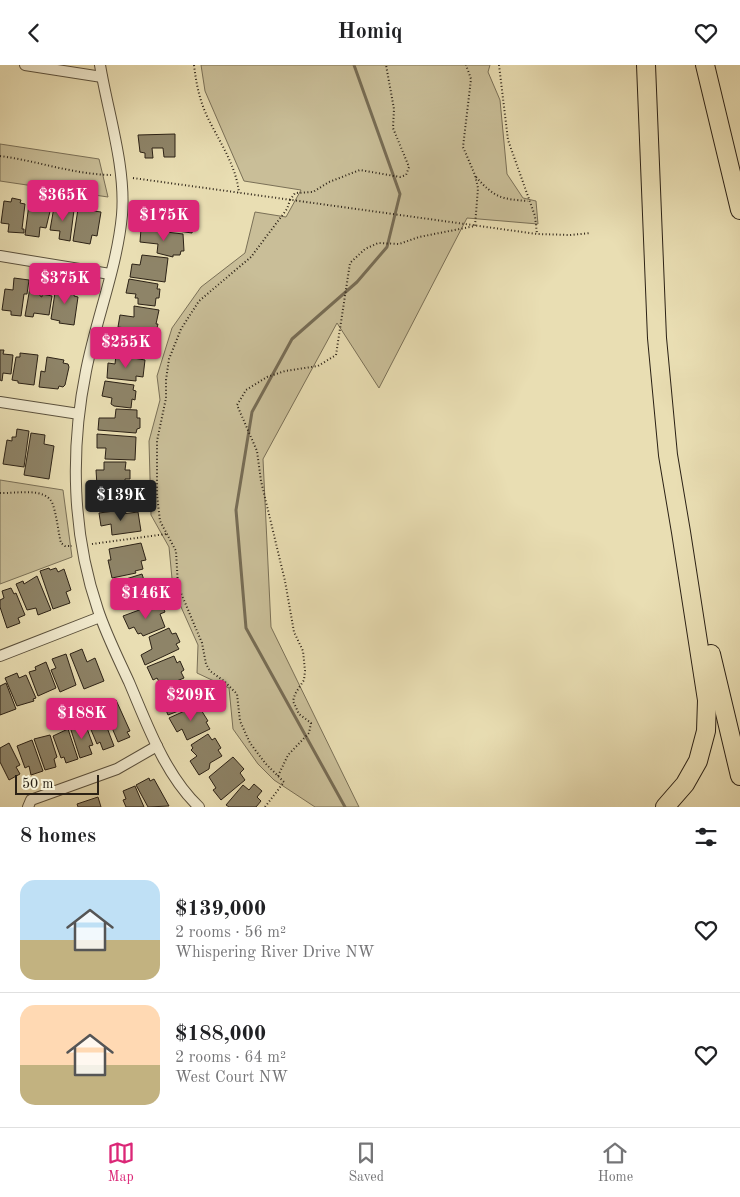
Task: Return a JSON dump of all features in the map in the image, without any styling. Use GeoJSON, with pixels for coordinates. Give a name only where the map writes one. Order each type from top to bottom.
{"type":"FeatureCollection","features":[{"type":"Feature","properties":{"kind":"highway"},"geometry":{"type":"LineString","coordinates":[[646,65],[657,337],[668,455],[703,667],[706,700],[706,731],[698,761],[685,784],[665,807]]}},
{"type":"Feature","properties":{"kind":"highway"},"geometry":{"type":"LineString","coordinates":[[705,65],[740,210]]}},
{"type":"Feature","properties":{"kind":"highway"},"geometry":{"type":"LineString","coordinates":[[681,532],[740,776]]}},
{"type":"Feature","properties":{"kind":"street"},"geometry":{"type":"LineString","coordinates":[[25,65],[102,77]]}},
{"type":"Feature","properties":{"kind":"street"},"geometry":{"type":"LineString","coordinates":[[100,65],[121,175],[122,215],[110,274],[86,371],[79,414],[75,458],[76,493],[82,545],[85,566],[100,617],[161,756],[199,807]]}},
{"type":"Feature","properties":{"kind":"street"},"geometry":{"type":"LineString","coordinates":[[0,256],[110,274]]}},
{"type":"Feature","properties":{"kind":"street"},"geometry":{"type":"LineString","coordinates":[[0,402],[79,414]]}},
{"type":"Feature","properties":{"kind":"street"},"geometry":{"type":"LineString","coordinates":[[0,656],[100,617]]}},
{"type":"Feature","properties":{"kind":"street"},"geometry":{"type":"LineString","coordinates":[[28,807],[31,800],[117,769],[157,746]]}},
{"type":"Feature","properties":{"kind":"path"},"geometry":{"type":"LineString","coordinates":[[194,65],[199,94],[206,113],[237,177],[239,193]]}},
{"type":"Feature","properties":{"kind":"path"},"geometry":{"type":"LineString","coordinates":[[265,807],[284,782],[250,743],[240,721],[237,694],[210,671],[206,664],[202,643],[178,585],[176,551],[172,540],[166,534],[160,521],[156,457],[166,398],[169,359],[181,329],[199,301],[251,257],[287,209],[290,199],[295,193],[313,192],[329,182],[360,170],[400,177],[406,175],[409,167],[393,128],[394,109],[386,65]]}},
{"type":"Feature","properties":{"kind":"path"},"geometry":{"type":"LineString","coordinates":[[466,65],[471,79],[463,147],[475,175],[478,188],[476,226]]}},
{"type":"Feature","properties":{"kind":"path"},"geometry":{"type":"LineString","coordinates":[[499,65],[508,140],[528,201],[535,216],[537,234]]}},
{"type":"Feature","properties":{"kind":"path"},"geometry":{"type":"LineString","coordinates":[[0,156],[26,160],[88,175],[121,175],[441,222],[537,234],[570,235],[591,233]]}},
{"type":"Feature","properties":{"kind":"path"},"geometry":{"type":"LineString","coordinates":[[475,175],[486,187],[502,199],[528,201]]}},
{"type":"Feature","properties":{"kind":"path"},"geometry":{"type":"LineString","coordinates":[[278,776],[288,755],[309,733],[311,723],[299,714],[293,701],[295,693],[304,680],[303,651],[294,631],[285,581],[261,481],[257,451],[237,405],[246,390],[267,377],[285,371],[318,366],[336,355],[350,263],[365,249],[378,243],[399,244],[419,237],[476,226]]}},
{"type":"Feature","properties":{"kind":"path"},"geometry":{"type":"LineString","coordinates":[[0,493],[38,493],[48,496],[54,505],[61,543],[64,546],[166,534]]}},
{"type":"Feature","properties":{"kind":"shaded area"},"geometry":{"type":"Polygon","coordinates":[[[201,65],[490,65],[488,72],[500,100],[507,174],[523,198],[536,201],[538,224],[467,218],[379,388],[337,323],[263,459],[271,627],[359,807],[315,807],[274,780],[258,764],[233,729],[229,688],[197,673],[198,645],[173,589],[169,547],[151,515],[149,441],[160,400],[157,376],[172,328],[201,287],[245,253],[255,212],[286,217],[301,190],[244,181],[205,91],[201,65]]]}},
{"type":"Feature","properties":{"kind":"shaded area"},"geometry":{"type":"Polygon","coordinates":[[[0,144],[99,159],[108,197],[0,181],[0,144]]]}},
{"type":"Feature","properties":{"kind":"shaded area"},"geometry":{"type":"Polygon","coordinates":[[[0,480],[63,490],[72,557],[0,584],[0,480]]]}},
{"type":"Feature","properties":{"kind":"building"},"geometry":{"type":"Polygon","coordinates":[[[175,134],[175,157],[164,157],[163,148],[152,148],[153,158],[145,158],[145,153],[140,152],[138,135],[175,134]]]}},
{"type":"Feature","properties":{"kind":"building"},"geometry":{"type":"Polygon","coordinates":[[[12,198],[21,200],[20,203],[25,204],[22,229],[24,229],[24,233],[8,232],[9,224],[1,223],[4,201],[11,202],[12,198]]]}},
{"type":"Feature","properties":{"kind":"building"},"geometry":{"type":"Polygon","coordinates":[[[35,200],[52,203],[46,228],[40,227],[39,237],[25,235],[29,204],[34,205],[35,200]]]}},
{"type":"Feature","properties":{"kind":"building"},"geometry":{"type":"Polygon","coordinates":[[[63,204],[71,205],[70,209],[74,210],[70,241],[59,239],[60,231],[50,230],[54,207],[62,208],[63,204]]]}},
{"type":"Feature","properties":{"kind":"building"},"geometry":{"type":"Polygon","coordinates":[[[165,205],[189,208],[187,224],[194,224],[192,233],[142,226],[144,212],[163,214],[165,205]]]}},
{"type":"Feature","properties":{"kind":"building"},"geometry":{"type":"Polygon","coordinates":[[[78,209],[101,212],[97,236],[92,235],[90,244],[73,241],[78,209]]]}},
{"type":"Feature","properties":{"kind":"building"},"geometry":{"type":"Polygon","coordinates":[[[141,229],[183,234],[184,251],[181,251],[180,255],[173,255],[173,257],[157,253],[158,244],[140,242],[141,229]]]}},
{"type":"Feature","properties":{"kind":"building"},"geometry":{"type":"Polygon","coordinates":[[[142,255],[168,258],[165,282],[130,277],[132,264],[140,265],[142,255]]]}},
{"type":"Feature","properties":{"kind":"building"},"geometry":{"type":"Polygon","coordinates":[[[14,278],[29,280],[27,294],[24,294],[21,316],[11,315],[11,311],[2,310],[5,289],[13,290],[14,278]]]}},
{"type":"Feature","properties":{"kind":"building"},"geometry":{"type":"Polygon","coordinates":[[[129,279],[158,284],[157,289],[160,289],[159,298],[156,298],[155,306],[138,304],[138,298],[135,298],[136,294],[126,293],[129,279]]]}},
{"type":"Feature","properties":{"kind":"building"},"geometry":{"type":"Polygon","coordinates":[[[31,282],[41,283],[40,296],[42,297],[42,294],[52,296],[49,315],[34,313],[33,317],[25,316],[31,282]]]}},
{"type":"Feature","properties":{"kind":"building"},"geometry":{"type":"Polygon","coordinates":[[[56,286],[75,288],[74,296],[78,297],[74,325],[59,323],[60,321],[51,319],[56,286]]]}},
{"type":"Feature","properties":{"kind":"building"},"geometry":{"type":"Polygon","coordinates":[[[134,306],[159,310],[156,332],[118,327],[120,315],[134,317],[134,306]]]}},
{"type":"Feature","properties":{"kind":"building"},"geometry":{"type":"Polygon","coordinates":[[[116,329],[153,334],[150,357],[119,353],[120,343],[115,342],[116,329]]]}},
{"type":"Feature","properties":{"kind":"building"},"geometry":{"type":"Polygon","coordinates":[[[0,350],[4,350],[3,354],[13,355],[11,374],[3,373],[2,381],[0,380],[0,350]]]}},
{"type":"Feature","properties":{"kind":"building"},"geometry":{"type":"Polygon","coordinates":[[[20,353],[38,355],[34,385],[18,383],[18,381],[12,380],[16,357],[20,357],[20,353]]]}},
{"type":"Feature","properties":{"kind":"building"},"geometry":{"type":"Polygon","coordinates":[[[116,355],[145,360],[143,377],[136,376],[136,381],[107,378],[108,363],[115,364],[116,355]]]}},
{"type":"Feature","properties":{"kind":"building"},"geometry":{"type":"Polygon","coordinates":[[[47,357],[64,360],[63,363],[68,364],[69,367],[63,387],[59,386],[58,389],[39,387],[41,371],[45,372],[47,357]]]}},
{"type":"Feature","properties":{"kind":"building"},"geometry":{"type":"Polygon","coordinates":[[[105,381],[134,385],[133,390],[136,391],[135,400],[132,399],[131,408],[114,406],[111,404],[112,398],[102,396],[105,381]]]}},
{"type":"Feature","properties":{"kind":"building"},"geometry":{"type":"Polygon","coordinates":[[[116,409],[137,410],[137,418],[140,418],[140,428],[137,429],[136,433],[98,430],[99,418],[115,418],[116,409]]]}},
{"type":"Feature","properties":{"kind":"building"},"geometry":{"type":"Polygon","coordinates":[[[17,429],[29,431],[24,467],[3,464],[7,440],[12,441],[12,437],[16,437],[17,429]]]}},
{"type":"Feature","properties":{"kind":"building"},"geometry":{"type":"Polygon","coordinates":[[[31,433],[45,435],[44,444],[54,446],[49,479],[24,475],[31,433]]]}},
{"type":"Feature","properties":{"kind":"building"},"geometry":{"type":"Polygon","coordinates":[[[97,434],[136,437],[135,460],[105,459],[106,448],[97,448],[97,434]]]}},
{"type":"Feature","properties":{"kind":"building"},"geometry":{"type":"Polygon","coordinates":[[[104,462],[126,462],[125,470],[130,470],[130,479],[125,479],[125,484],[97,486],[96,470],[104,470],[104,462]]]}},
{"type":"Feature","properties":{"kind":"building"},"geometry":{"type":"Polygon","coordinates":[[[111,486],[111,488],[126,487],[126,490],[131,490],[131,509],[109,511],[106,510],[105,501],[97,501],[95,488],[111,486]]]}},
{"type":"Feature","properties":{"kind":"building"},"geometry":{"type":"Polygon","coordinates":[[[122,510],[122,514],[138,512],[141,531],[112,535],[111,524],[101,526],[99,513],[122,510]]]}},
{"type":"Feature","properties":{"kind":"building"},"geometry":{"type":"Polygon","coordinates":[[[141,543],[146,560],[141,561],[143,569],[135,571],[136,573],[112,578],[108,560],[111,560],[109,549],[141,543]]]}},
{"type":"Feature","properties":{"kind":"building"},"geometry":{"type":"Polygon","coordinates":[[[49,568],[50,570],[56,568],[58,572],[64,569],[71,590],[66,592],[70,603],[53,609],[40,571],[49,568]]]}},
{"type":"Feature","properties":{"kind":"building"},"geometry":{"type":"Polygon","coordinates":[[[142,574],[151,602],[129,609],[124,597],[119,599],[113,583],[142,574]]]}},
{"type":"Feature","properties":{"kind":"building"},"geometry":{"type":"Polygon","coordinates":[[[37,576],[51,610],[38,615],[36,608],[27,610],[16,584],[23,581],[24,584],[37,576]]]}},
{"type":"Feature","properties":{"kind":"building"},"geometry":{"type":"Polygon","coordinates":[[[11,588],[14,594],[16,593],[25,615],[18,618],[20,623],[7,628],[0,607],[0,600],[4,598],[2,591],[11,588]]]}},
{"type":"Feature","properties":{"kind":"building"},"geometry":{"type":"Polygon","coordinates":[[[161,602],[165,612],[160,614],[165,627],[143,636],[141,633],[138,634],[134,627],[129,629],[123,616],[161,602]]]}},
{"type":"Feature","properties":{"kind":"building"},"geometry":{"type":"Polygon","coordinates":[[[169,628],[172,634],[176,633],[180,642],[176,644],[179,649],[145,665],[141,655],[152,649],[149,637],[169,628]]]}},
{"type":"Feature","properties":{"kind":"building"},"geometry":{"type":"Polygon","coordinates":[[[82,649],[87,662],[95,658],[104,681],[84,689],[70,654],[82,649]]]}},
{"type":"Feature","properties":{"kind":"building"},"geometry":{"type":"Polygon","coordinates":[[[66,654],[76,685],[60,692],[51,670],[56,668],[52,659],[66,654]]]}},
{"type":"Feature","properties":{"kind":"building"},"geometry":{"type":"Polygon","coordinates":[[[174,656],[177,663],[180,661],[184,670],[181,672],[184,678],[162,687],[157,678],[153,680],[147,667],[174,656]]]}},
{"type":"Feature","properties":{"kind":"building"},"geometry":{"type":"Polygon","coordinates":[[[46,662],[56,688],[38,696],[29,672],[36,670],[35,667],[46,662]]]}},
{"type":"Feature","properties":{"kind":"building"},"geometry":{"type":"Polygon","coordinates":[[[17,673],[19,678],[26,675],[36,698],[33,699],[34,701],[17,706],[5,678],[17,673]]]}},
{"type":"Feature","properties":{"kind":"building"},"geometry":{"type":"Polygon","coordinates":[[[183,682],[184,685],[188,684],[191,692],[198,690],[202,699],[168,715],[163,703],[169,701],[163,690],[183,682]]]}},
{"type":"Feature","properties":{"kind":"building"},"geometry":{"type":"Polygon","coordinates":[[[6,683],[16,709],[0,715],[0,686],[6,683]]]}},
{"type":"Feature","properties":{"kind":"building"},"geometry":{"type":"Polygon","coordinates":[[[116,700],[130,731],[127,732],[130,737],[118,742],[104,709],[109,707],[108,704],[116,700]]]}},
{"type":"Feature","properties":{"kind":"building"},"geometry":{"type":"Polygon","coordinates":[[[198,705],[208,721],[206,722],[210,729],[187,740],[182,729],[177,732],[169,718],[198,705]]]}},
{"type":"Feature","properties":{"kind":"building"},"geometry":{"type":"Polygon","coordinates":[[[103,717],[114,746],[103,750],[100,742],[97,744],[89,725],[103,717]]]}},
{"type":"Feature","properties":{"kind":"building"},"geometry":{"type":"Polygon","coordinates":[[[85,723],[93,745],[89,746],[92,754],[80,758],[70,727],[85,723]]]}},
{"type":"Feature","properties":{"kind":"building"},"geometry":{"type":"Polygon","coordinates":[[[68,729],[78,759],[66,763],[64,757],[61,758],[53,736],[68,729]]]}},
{"type":"Feature","properties":{"kind":"building"},"geometry":{"type":"Polygon","coordinates":[[[208,734],[212,740],[215,738],[221,748],[218,750],[222,756],[210,763],[209,769],[199,775],[190,761],[197,756],[191,750],[193,748],[191,745],[208,734]]]}},
{"type":"Feature","properties":{"kind":"building"},"geometry":{"type":"Polygon","coordinates":[[[50,735],[57,757],[54,759],[56,767],[45,770],[34,739],[50,735]]]}},
{"type":"Feature","properties":{"kind":"building"},"geometry":{"type":"Polygon","coordinates":[[[32,740],[43,771],[31,775],[29,766],[25,768],[17,746],[32,740]]]}},
{"type":"Feature","properties":{"kind":"building"},"geometry":{"type":"Polygon","coordinates":[[[9,743],[20,765],[16,767],[20,774],[9,780],[0,762],[0,748],[9,743]]]}},
{"type":"Feature","properties":{"kind":"building"},"geometry":{"type":"Polygon","coordinates":[[[233,757],[244,769],[240,773],[245,780],[221,800],[213,790],[216,788],[209,777],[233,757]]]}},
{"type":"Feature","properties":{"kind":"building"},"geometry":{"type":"Polygon","coordinates":[[[149,778],[150,781],[154,779],[169,806],[148,807],[136,785],[149,778]]]}},
{"type":"Feature","properties":{"kind":"building"},"geometry":{"type":"Polygon","coordinates":[[[254,784],[262,791],[257,797],[261,801],[256,807],[229,807],[226,805],[243,785],[249,790],[254,784]]]}},
{"type":"Feature","properties":{"kind":"building"},"geometry":{"type":"Polygon","coordinates":[[[135,786],[144,807],[126,807],[123,800],[126,799],[123,791],[135,786]]]}},
{"type":"Feature","properties":{"kind":"building"},"geometry":{"type":"Polygon","coordinates":[[[98,797],[101,807],[78,807],[77,804],[98,797]]]}},
{"type":"Feature","properties":{"kind":"waterway"},"geometry":{"type":"LineString","coordinates":[[345,807],[246,628],[236,510],[252,412],[292,339],[357,282],[387,247],[400,194],[354,65]]}}]}
